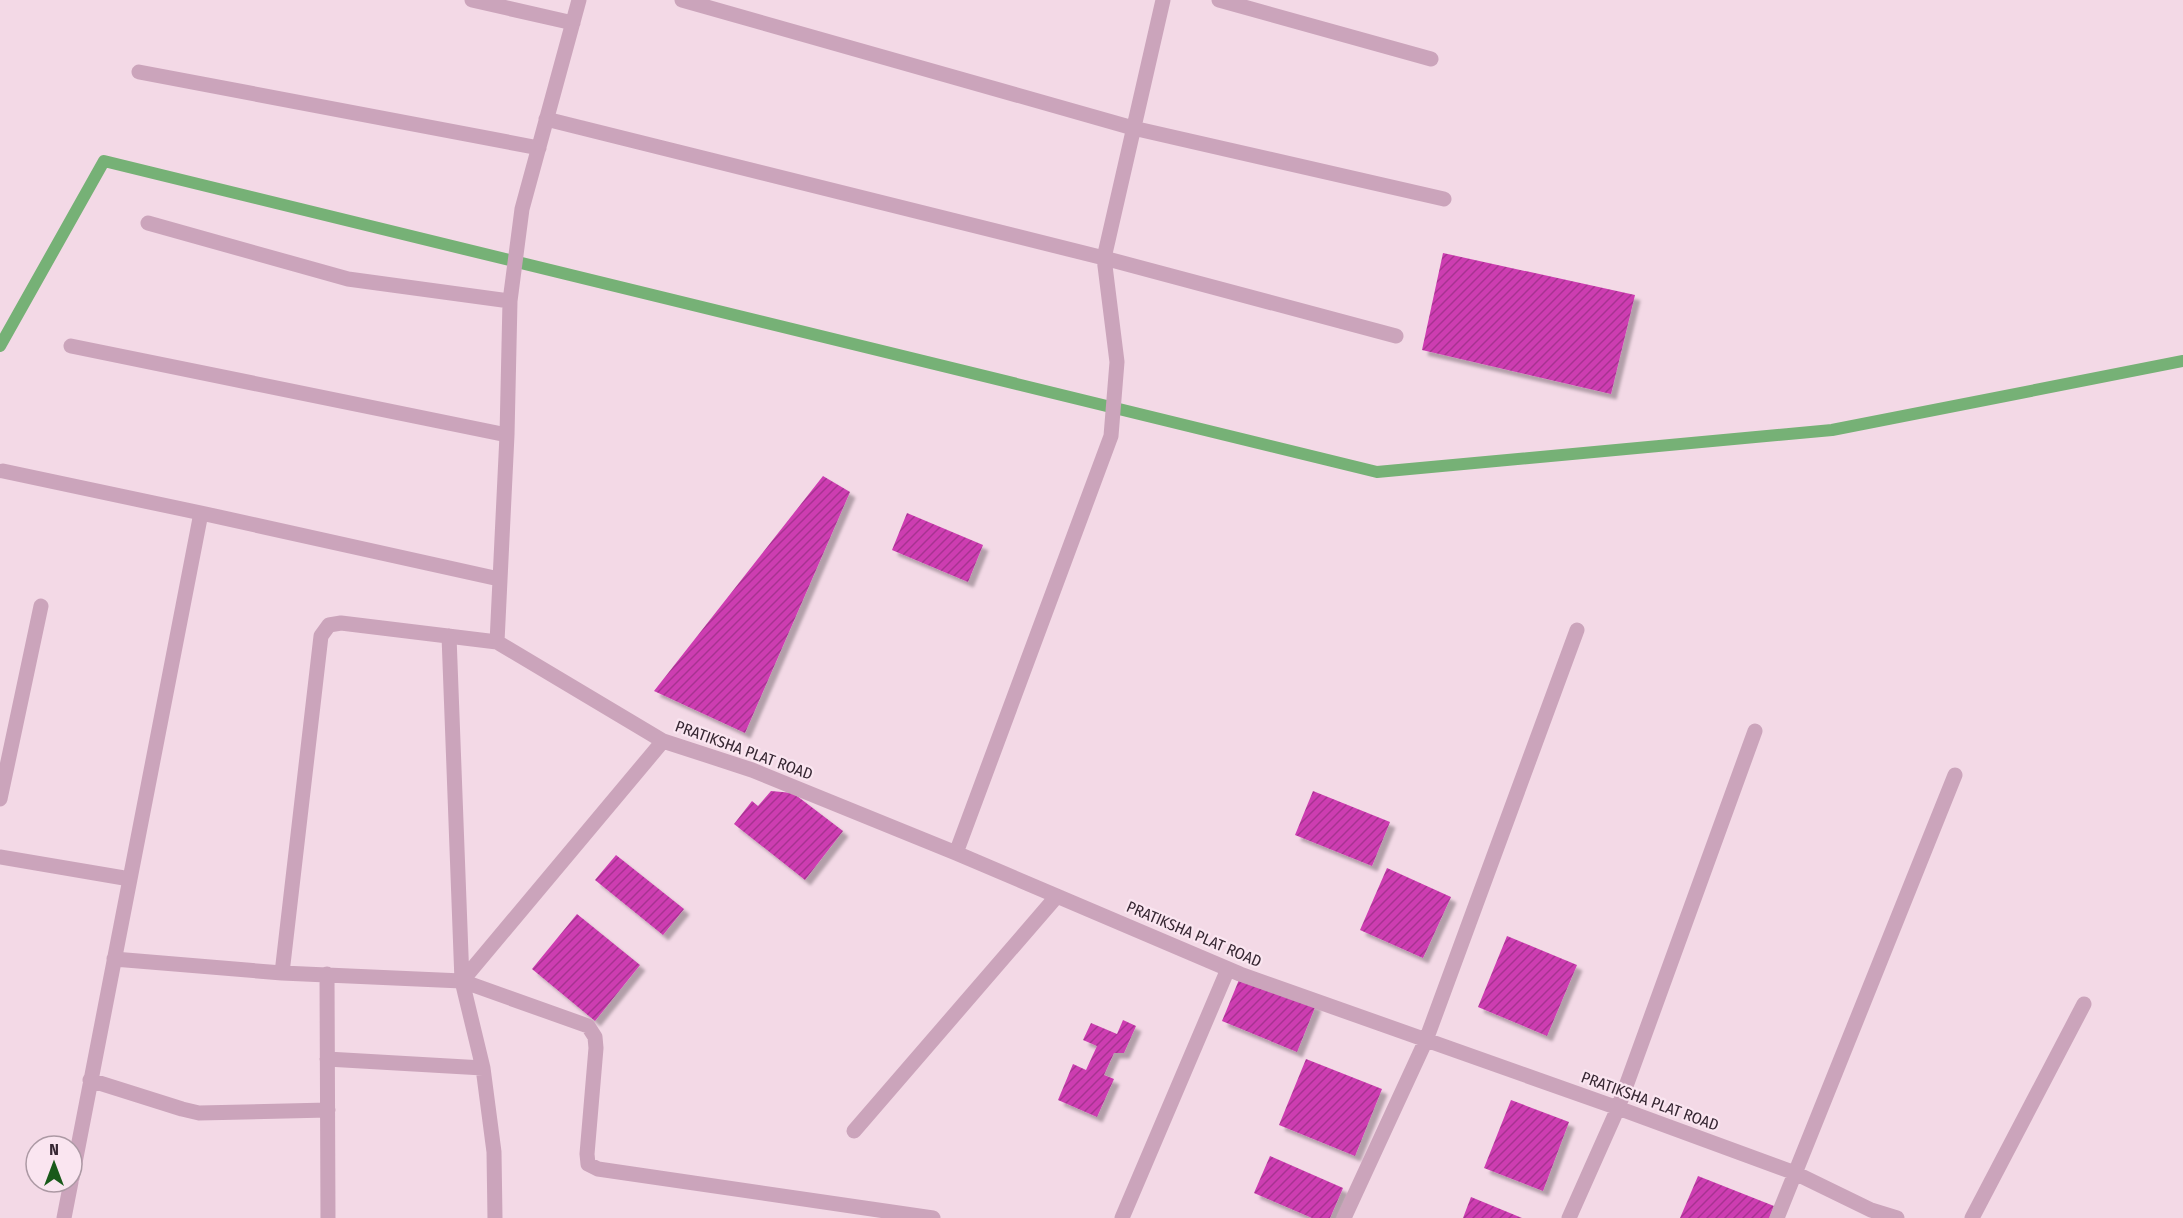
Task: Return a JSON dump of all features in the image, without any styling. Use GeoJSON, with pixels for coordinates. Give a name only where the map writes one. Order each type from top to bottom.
{"type":"FeatureCollection","features":[{"type":"Feature","properties":{"kind":"street"},"geometry":{"type":"LineString","coordinates":[[472,0],[573,23]]}},
{"type":"Feature","properties":{"kind":"street"},"geometry":{"type":"LineString","coordinates":[[282,973],[321,636],[329,625],[341,623],[497,642],[507,435],[510,301],[522,209],[579,0]]}},
{"type":"Feature","properties":{"kind":"street"},"geometry":{"type":"LineString","coordinates":[[681,0],[1133,128],[1444,199]]}},
{"type":"Feature","properties":{"kind":"street"},"geometry":{"type":"LineString","coordinates":[[956,853],[1111,436],[1117,362],[1104,258],[1163,0]]}},
{"type":"Feature","properties":{"kind":"street"},"geometry":{"type":"LineString","coordinates":[[1219,0],[1431,59]]}},
{"type":"Feature","properties":{"kind":"street"},"geometry":{"type":"LineString","coordinates":[[139,72],[538,148]]}},
{"type":"Feature","properties":{"kind":"street"},"geometry":{"type":"LineString","coordinates":[[546,119],[1104,258],[1396,336]]}},
{"type":"Feature","properties":{"kind":"street"},"geometry":{"type":"LineString","coordinates":[[148,223],[348,279],[510,301]]}},
{"type":"Feature","properties":{"kind":"street"},"geometry":{"type":"LineString","coordinates":[[70,346],[507,435]]}},
{"type":"Feature","properties":{"kind":"street"},"geometry":{"type":"LineString","coordinates":[[3,471],[499,579]]}},
{"type":"Feature","properties":{"kind":"street"},"geometry":{"type":"LineString","coordinates":[[80,1134],[201,513]]}},
{"type":"Feature","properties":{"kind":"street"},"geometry":{"type":"LineString","coordinates":[[0,799],[41,606]]}},
{"type":"Feature","properties":{"kind":"street"},"geometry":{"type":"LineString","coordinates":[[1344,1218],[1426,1040],[1577,630]]}},
{"type":"Feature","properties":{"kind":"street"},"geometry":{"type":"LineString","coordinates":[[449,636],[462,981],[483,1068],[494,1152],[495,1218]]}},
{"type":"Feature","properties":{"kind":"street","name":"PRATIKSHA PLAT ROAD"},"geometry":{"type":"LineString","coordinates":[[497,642],[663,741],[752,770],[956,853],[1228,969],[1618,1107],[1795,1173],[1871,1210],[1897,1218]]}},
{"type":"Feature","properties":{"kind":"street"},"geometry":{"type":"LineString","coordinates":[[1569,1218],[1618,1107],[1755,731]]}},
{"type":"Feature","properties":{"kind":"street"},"geometry":{"type":"LineString","coordinates":[[462,981],[663,741]]}},
{"type":"Feature","properties":{"kind":"street"},"geometry":{"type":"LineString","coordinates":[[1777,1218],[1955,776]]}},
{"type":"Feature","properties":{"kind":"street"},"geometry":{"type":"LineString","coordinates":[[0,857],[130,879]]}},
{"type":"Feature","properties":{"kind":"street"},"geometry":{"type":"LineString","coordinates":[[854,1131],[1057,896]]}},
{"type":"Feature","properties":{"kind":"street"},"geometry":{"type":"LineString","coordinates":[[114,959],[282,973],[462,981],[588,1026],[595,1037],[596,1048],[586,1154],[588,1164],[598,1169],[933,1218]]}},
{"type":"Feature","properties":{"kind":"street"},"geometry":{"type":"LineString","coordinates":[[1122,1218],[1228,969]]}},
{"type":"Feature","properties":{"kind":"street"},"geometry":{"type":"LineString","coordinates":[[327,974],[328,1218]]}},
{"type":"Feature","properties":{"kind":"street"},"geometry":{"type":"LineString","coordinates":[[1972,1218],[2084,1004]]}},
{"type":"Feature","properties":{"kind":"street"},"geometry":{"type":"LineString","coordinates":[[327,1059],[483,1068]]}},
{"type":"Feature","properties":{"kind":"street"},"geometry":{"type":"LineString","coordinates":[[90,1080],[182,1110],[199,1113],[328,1110]]}},
{"type":"Feature","properties":{"kind":"street"},"geometry":{"type":"LineString","coordinates":[[64,1218],[69,1194]]}},
{"type":"Feature","properties":{"kind":"building"},"geometry":{"type":"Polygon","coordinates":[[[1443,253],[1635,295],[1611,394],[1422,350],[1443,253]]]}},
{"type":"Feature","properties":{"kind":"building"},"geometry":{"type":"Polygon","coordinates":[[[823,476],[850,492],[745,733],[654,691],[823,476]]]}},
{"type":"Feature","properties":{"kind":"building"},"geometry":{"type":"Polygon","coordinates":[[[907,513],[983,545],[968,582],[892,550],[907,513]]]}},
{"type":"Feature","properties":{"kind":"building"},"geometry":{"type":"Polygon","coordinates":[[[771,791],[793,793],[843,831],[805,880],[734,824],[752,801],[758,806],[771,791]]]}},
{"type":"Feature","properties":{"kind":"building"},"geometry":{"type":"Polygon","coordinates":[[[1313,791],[1390,822],[1372,866],[1295,835],[1313,791]]]}},
{"type":"Feature","properties":{"kind":"building"},"geometry":{"type":"Polygon","coordinates":[[[616,855],[684,909],[663,935],[595,880],[616,855]]]}},
{"type":"Feature","properties":{"kind":"building"},"geometry":{"type":"Polygon","coordinates":[[[1387,868],[1451,897],[1423,958],[1360,930],[1387,868]]]}},
{"type":"Feature","properties":{"kind":"building"},"geometry":{"type":"Polygon","coordinates":[[[577,914],[640,965],[595,1021],[532,969],[577,914]]]}},
{"type":"Feature","properties":{"kind":"building"},"geometry":{"type":"Polygon","coordinates":[[[1507,936],[1577,965],[1547,1036],[1478,1007],[1507,936]]]}},
{"type":"Feature","properties":{"kind":"building"},"geometry":{"type":"Polygon","coordinates":[[[1241,975],[1316,1005],[1297,1052],[1222,1021],[1241,975]]]}},
{"type":"Feature","properties":{"kind":"building"},"geometry":{"type":"Polygon","coordinates":[[[1123,1020],[1136,1026],[1124,1053],[1114,1053],[1104,1075],[1114,1079],[1097,1117],[1058,1100],[1073,1064],[1086,1070],[1097,1046],[1083,1040],[1091,1023],[1117,1034],[1123,1020]]]}},
{"type":"Feature","properties":{"kind":"building"},"geometry":{"type":"Polygon","coordinates":[[[1306,1059],[1382,1089],[1355,1156],[1279,1125],[1306,1059]]]}},
{"type":"Feature","properties":{"kind":"building"},"geometry":{"type":"Polygon","coordinates":[[[1511,1100],[1569,1122],[1543,1191],[1484,1168],[1511,1100]]]}},
{"type":"Feature","properties":{"kind":"building"},"geometry":{"type":"Polygon","coordinates":[[[1270,1156],[1343,1188],[1330,1218],[1312,1218],[1254,1193],[1270,1156]]]}},
{"type":"Feature","properties":{"kind":"building"},"geometry":{"type":"Polygon","coordinates":[[[1698,1176],[1774,1206],[1769,1218],[1680,1218],[1698,1176]]]}},
{"type":"Feature","properties":{"kind":"building"},"geometry":{"type":"Polygon","coordinates":[[[1471,1197],[1522,1218],[1463,1218],[1471,1197]]]}},
{"type":"Feature","properties":{"kind":"waterway"},"geometry":{"type":"LineString","coordinates":[[0,346],[104,161],[1377,472],[1832,430],[2183,361]]}}]}
